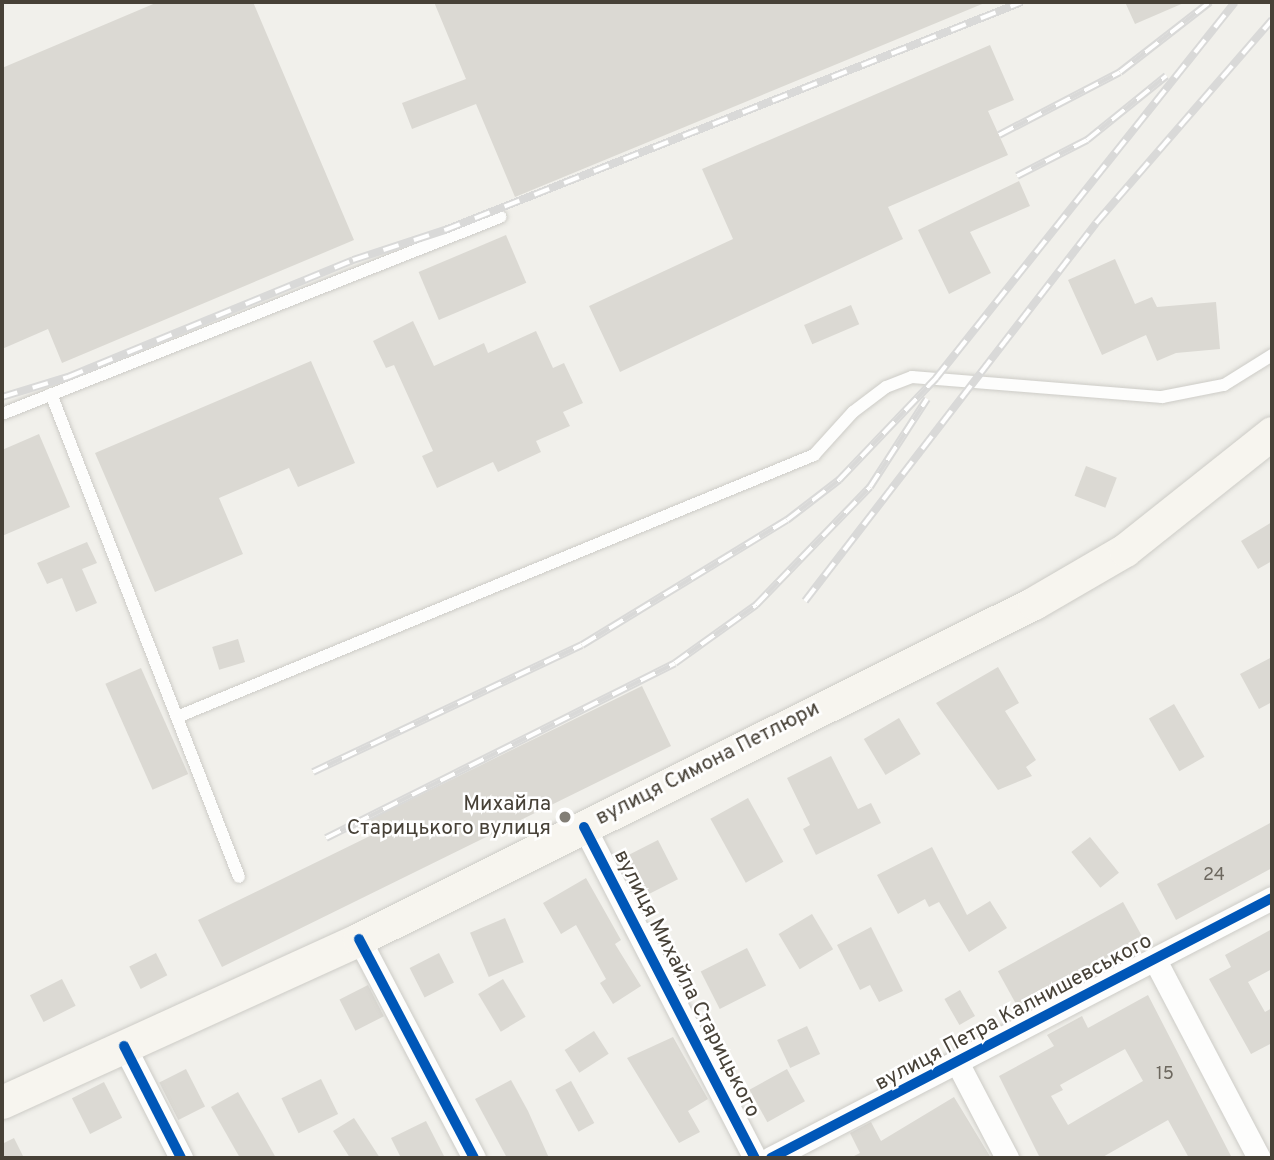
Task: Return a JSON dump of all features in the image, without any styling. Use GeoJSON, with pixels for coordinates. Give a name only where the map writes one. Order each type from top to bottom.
{"type":"FeatureCollection","features":[{"type":"Feature","properties":{"kind":"main road","name":"вулиця Симона Петлюри"},"geometry":{"type":"LineString","coordinates":[[2,1102],[359,939],[1034,603],[1125,550],[1272,433]]}},
{"type":"Feature","properties":{"kind":"street","name":"вулиця Михайла Старицького"},"geometry":{"type":"LineString","coordinates":[[583,827],[755,1158]]}},
{"type":"Feature","properties":{"kind":"street","name":"вулиця Петра Калнишевського"},"geometry":{"type":"LineString","coordinates":[[771,1158],[959,1066],[1272,898]]}},
{"type":"Feature","properties":{"kind":"street"},"geometry":{"type":"LineString","coordinates":[[359,939],[474,1158]]}},
{"type":"Feature","properties":{"kind":"street"},"geometry":{"type":"LineString","coordinates":[[1155,960],[1259,1158]]}},
{"type":"Feature","properties":{"kind":"street"},"geometry":{"type":"LineString","coordinates":[[124,1045],[181,1158]]}},
{"type":"Feature","properties":{"kind":"street"},"geometry":{"type":"LineString","coordinates":[[959,1066],[1007,1158]]}},
{"type":"Feature","properties":{"kind":"lane"},"geometry":{"type":"LineString","coordinates":[[2,414],[500,217]]}},
{"type":"Feature","properties":{"kind":"lane"},"geometry":{"type":"LineString","coordinates":[[177,717],[814,454],[853,412],[886,387],[912,377],[1162,397],[1224,385],[1272,355]]}},
{"type":"Feature","properties":{"kind":"lane"},"geometry":{"type":"LineString","coordinates":[[51,394],[239,877]]}},
{"type":"Feature","properties":{"kind":"building"},"geometry":{"type":"Polygon","coordinates":[[[158,2],[253,2],[354,240],[62,363],[48,329],[2,349],[2,68],[158,2]]]}},
{"type":"Feature","properties":{"kind":"building"},"geometry":{"type":"Polygon","coordinates":[[[434,2],[987,2],[515,197],[476,104],[412,129],[402,103],[466,79],[434,2]]]}},
{"type":"Feature","properties":{"kind":"building"},"geometry":{"type":"Polygon","coordinates":[[[1125,2],[1186,2],[1135,24],[1125,2]]]}},
{"type":"Feature","properties":{"kind":"building"},"geometry":{"type":"Polygon","coordinates":[[[990,45],[1014,100],[988,111],[1008,155],[888,207],[903,239],[620,372],[589,306],[733,239],[702,169],[990,45]]]}},
{"type":"Feature","properties":{"kind":"building"},"geometry":{"type":"Polygon","coordinates":[[[1019,181],[1030,206],[970,232],[991,273],[949,294],[918,230],[1019,181]]]}},
{"type":"Feature","properties":{"kind":"building"},"geometry":{"type":"Polygon","coordinates":[[[506,235],[526,283],[439,320],[419,272],[506,235]]]}},
{"type":"Feature","properties":{"kind":"building"},"geometry":{"type":"Polygon","coordinates":[[[1115,259],[1135,304],[1152,297],[1157,307],[1216,302],[1220,349],[1176,353],[1157,361],[1146,335],[1102,355],[1068,280],[1115,259]]]}},
{"type":"Feature","properties":{"kind":"building"},"geometry":{"type":"Polygon","coordinates":[[[851,305],[859,324],[812,344],[804,325],[851,305]]]}},
{"type":"Feature","properties":{"kind":"building"},"geometry":{"type":"Polygon","coordinates":[[[413,321],[434,366],[484,343],[488,353],[536,331],[553,368],[564,363],[583,403],[563,412],[570,426],[536,441],[541,452],[498,472],[493,462],[437,488],[422,456],[433,451],[394,365],[386,368],[373,341],[413,321]]]}},
{"type":"Feature","properties":{"kind":"building"},"geometry":{"type":"Polygon","coordinates":[[[311,361],[355,463],[298,487],[289,468],[219,498],[243,554],[155,592],[95,453],[311,361]]]}},
{"type":"Feature","properties":{"kind":"building"},"geometry":{"type":"Polygon","coordinates":[[[39,434],[70,507],[2,536],[2,450],[39,434]]]}},
{"type":"Feature","properties":{"kind":"building"},"geometry":{"type":"Polygon","coordinates":[[[1086,466],[1117,478],[1105,508],[1075,496],[1086,466]]]}},
{"type":"Feature","properties":{"kind":"building"},"geometry":{"type":"Polygon","coordinates":[[[1272,522],[1272,561],[1258,569],[1241,541],[1272,522]]]}},
{"type":"Feature","properties":{"kind":"building"},"geometry":{"type":"Polygon","coordinates":[[[87,542],[97,563],[82,569],[97,603],[76,612],[62,578],[47,584],[37,563],[87,542]]]}},
{"type":"Feature","properties":{"kind":"building"},"geometry":{"type":"Polygon","coordinates":[[[238,639],[245,662],[219,670],[212,647],[238,639]]]}},
{"type":"Feature","properties":{"kind":"building"},"geometry":{"type":"Polygon","coordinates":[[[1272,657],[1272,702],[1259,709],[1240,674],[1272,657]]]}},
{"type":"Feature","properties":{"kind":"building"},"geometry":{"type":"Polygon","coordinates":[[[998,667],[1019,703],[1005,711],[1036,760],[1026,767],[1032,776],[998,790],[936,703],[998,667]]]}},
{"type":"Feature","properties":{"kind":"building"},"geometry":{"type":"Polygon","coordinates":[[[141,668],[188,774],[153,790],[105,684],[141,668]]]}},
{"type":"Feature","properties":{"kind":"building"},"geometry":{"type":"Polygon","coordinates":[[[642,686],[671,746],[222,967],[198,920],[372,835],[365,822],[642,686]]]}},
{"type":"Feature","properties":{"kind":"building"},"geometry":{"type":"Polygon","coordinates":[[[1174,704],[1204,757],[1179,771],[1149,718],[1174,704]]]}},
{"type":"Feature","properties":{"kind":"building"},"geometry":{"type":"Polygon","coordinates":[[[899,718],[921,754],[885,775],[864,739],[899,718]]]}},
{"type":"Feature","properties":{"kind":"building"},"geometry":{"type":"Polygon","coordinates":[[[831,756],[858,809],[871,803],[881,823],[816,855],[803,829],[810,825],[787,778],[831,756]]]}},
{"type":"Feature","properties":{"kind":"building"},"geometry":{"type":"Polygon","coordinates":[[[748,798],[783,862],[746,883],[710,819],[748,798]]]}},
{"type":"Feature","properties":{"kind":"building"},"geometry":{"type":"Polygon","coordinates":[[[1272,822],[1272,868],[1176,920],[1157,884],[1272,822]]]}},
{"type":"Feature","properties":{"kind":"building"},"geometry":{"type":"Polygon","coordinates":[[[1090,837],[1119,873],[1100,888],[1071,852],[1090,837]]]}},
{"type":"Feature","properties":{"kind":"building"},"geometry":{"type":"Polygon","coordinates":[[[658,840],[678,879],[645,896],[625,857],[658,840]]]}},
{"type":"Feature","properties":{"kind":"building"},"geometry":{"type":"Polygon","coordinates":[[[932,847],[967,915],[990,901],[1007,928],[969,952],[939,902],[929,907],[925,899],[898,914],[877,875],[932,847]]]}},
{"type":"Feature","properties":{"kind":"building"},"geometry":{"type":"Polygon","coordinates":[[[586,878],[621,940],[615,944],[641,986],[613,1004],[600,983],[606,979],[576,925],[561,934],[543,903],[586,878]]]}},
{"type":"Feature","properties":{"kind":"building"},"geometry":{"type":"Polygon","coordinates":[[[1123,902],[1143,938],[1018,1007],[998,971],[1123,902]]]}},
{"type":"Feature","properties":{"kind":"building"},"geometry":{"type":"Polygon","coordinates":[[[812,914],[833,949],[800,969],[779,934],[812,914]]]}},
{"type":"Feature","properties":{"kind":"building"},"geometry":{"type":"Polygon","coordinates":[[[505,918],[524,962],[489,977],[470,933],[505,918]]]}},
{"type":"Feature","properties":{"kind":"building"},"geometry":{"type":"Polygon","coordinates":[[[871,927],[903,991],[879,1002],[870,985],[860,990],[837,945],[871,927]]]}},
{"type":"Feature","properties":{"kind":"building"},"geometry":{"type":"Polygon","coordinates":[[[1272,929],[1272,969],[1248,982],[1265,1012],[1272,1008],[1272,1043],[1251,1054],[1209,979],[1231,967],[1225,955],[1272,929]]]}},
{"type":"Feature","properties":{"kind":"building"},"geometry":{"type":"Polygon","coordinates":[[[747,948],[766,985],[720,1009],[701,972],[747,948]]]}},
{"type":"Feature","properties":{"kind":"building"},"geometry":{"type":"Polygon","coordinates":[[[156,953],[167,975],[141,989],[129,967],[156,953]]]}},
{"type":"Feature","properties":{"kind":"building"},"geometry":{"type":"Polygon","coordinates":[[[439,953],[454,982],[425,997],[410,968],[439,953]]]}},
{"type":"Feature","properties":{"kind":"building"},"geometry":{"type":"Polygon","coordinates":[[[62,979],[76,1006],[44,1022],[30,995],[62,979]]]}},
{"type":"Feature","properties":{"kind":"building"},"geometry":{"type":"Polygon","coordinates":[[[503,979],[526,1017],[501,1032],[478,994],[503,979]]]}},
{"type":"Feature","properties":{"kind":"building"},"geometry":{"type":"Polygon","coordinates":[[[368,985],[384,1016],[355,1031],[339,1000],[368,985]]]}},
{"type":"Feature","properties":{"kind":"building"},"geometry":{"type":"Polygon","coordinates":[[[960,990],[975,1016],[959,1025],[944,999],[960,990]]]}},
{"type":"Feature","properties":{"kind":"building"},"geometry":{"type":"Polygon","coordinates":[[[1148,995],[1232,1158],[1189,1158],[1168,1120],[1101,1158],[1040,1158],[999,1076],[1054,1046],[1047,1035],[1082,1016],[1088,1028],[1148,995]],[[1125,1049],[1060,1085],[1063,1090],[1051,1096],[1068,1125],[1143,1081],[1125,1049]]]}},
{"type":"Feature","properties":{"kind":"building"},"geometry":{"type":"Polygon","coordinates":[[[807,1026],[820,1054],[790,1068],[777,1040],[807,1026]]]}},
{"type":"Feature","properties":{"kind":"building"},"geometry":{"type":"Polygon","coordinates":[[[594,1031],[609,1054],[579,1073],[565,1050],[594,1031]]]}},
{"type":"Feature","properties":{"kind":"building"},"geometry":{"type":"Polygon","coordinates":[[[673,1037],[708,1099],[688,1111],[700,1132],[679,1143],[627,1058],[673,1037]]]}},
{"type":"Feature","properties":{"kind":"building"},"geometry":{"type":"Polygon","coordinates":[[[186,1069],[205,1106],[178,1120],[159,1083],[186,1069]]]}},
{"type":"Feature","properties":{"kind":"building"},"geometry":{"type":"Polygon","coordinates":[[[787,1069],[805,1101],[767,1122],[749,1090],[787,1069]]]}},
{"type":"Feature","properties":{"kind":"building"},"geometry":{"type":"Polygon","coordinates":[[[321,1079],[338,1114],[299,1133],[281,1098],[321,1079]]]}},
{"type":"Feature","properties":{"kind":"building"},"geometry":{"type":"Polygon","coordinates":[[[511,1080],[549,1158],[507,1158],[475,1099],[511,1080]]]}},
{"type":"Feature","properties":{"kind":"building"},"geometry":{"type":"Polygon","coordinates":[[[571,1081],[594,1123],[579,1132],[555,1090],[571,1081]]]}},
{"type":"Feature","properties":{"kind":"building"},"geometry":{"type":"Polygon","coordinates":[[[104,1082],[122,1118],[90,1134],[72,1098],[104,1082]]]}},
{"type":"Feature","properties":{"kind":"building"},"geometry":{"type":"Polygon","coordinates":[[[238,1092],[276,1158],[240,1158],[211,1107],[238,1092]]]}},
{"type":"Feature","properties":{"kind":"building"},"geometry":{"type":"Polygon","coordinates":[[[954,1097],[991,1158],[850,1158],[860,1153],[850,1133],[871,1122],[881,1141],[954,1097]]]}},
{"type":"Feature","properties":{"kind":"building"},"geometry":{"type":"Polygon","coordinates":[[[354,1118],[380,1158],[350,1158],[333,1131],[354,1118]]]}},
{"type":"Feature","properties":{"kind":"building"},"geometry":{"type":"Polygon","coordinates":[[[426,1121],[445,1158],[401,1158],[391,1138],[426,1121]]]}},
{"type":"Feature","properties":{"kind":"building"},"geometry":{"type":"Polygon","coordinates":[[[14,1138],[24,1158],[2,1158],[2,1144],[14,1138]]]}},
{"type":"Feature","properties":{"kind":"railway"},"geometry":{"type":"LineString","coordinates":[[2,397],[68,377],[353,260],[445,230],[1022,2]]}},
{"type":"Feature","properties":{"kind":"railway"},"geometry":{"type":"LineString","coordinates":[[999,135],[1120,72],[1210,2]]}},
{"type":"Feature","properties":{"kind":"railway"},"geometry":{"type":"LineString","coordinates":[[313,772],[582,645],[787,520],[839,480],[936,378],[1235,2]]}},
{"type":"Feature","properties":{"kind":"railway"},"geometry":{"type":"LineString","coordinates":[[805,601],[1096,223],[1272,20]]}},
{"type":"Feature","properties":{"kind":"railway"},"geometry":{"type":"LineString","coordinates":[[1017,176],[1087,140],[1166,76]]}},
{"type":"Feature","properties":{"kind":"railway"},"geometry":{"type":"LineString","coordinates":[[326,838],[675,663],[756,605],[870,487],[927,399]]}},
{"type":"Feature","properties":{"kind":"cycle path"},"geometry":{"type":"LineString","coordinates":[[584,827],[755,1158]]}},
{"type":"Feature","properties":{"kind":"cycle path"},"geometry":{"type":"LineString","coordinates":[[771,1158],[1272,898]]}},
{"type":"Feature","properties":{"kind":"cycle path"},"geometry":{"type":"LineString","coordinates":[[359,939],[474,1158]]}},
{"type":"Feature","properties":{"kind":"cycle path"},"geometry":{"type":"LineString","coordinates":[[124,1046],[181,1158]]}},
{"type":"Feature","properties":{"kind":"place","name":"Михайла Старицького вулиця"},"geometry":{"type":"Point","coordinates":[565,817]}}]}
